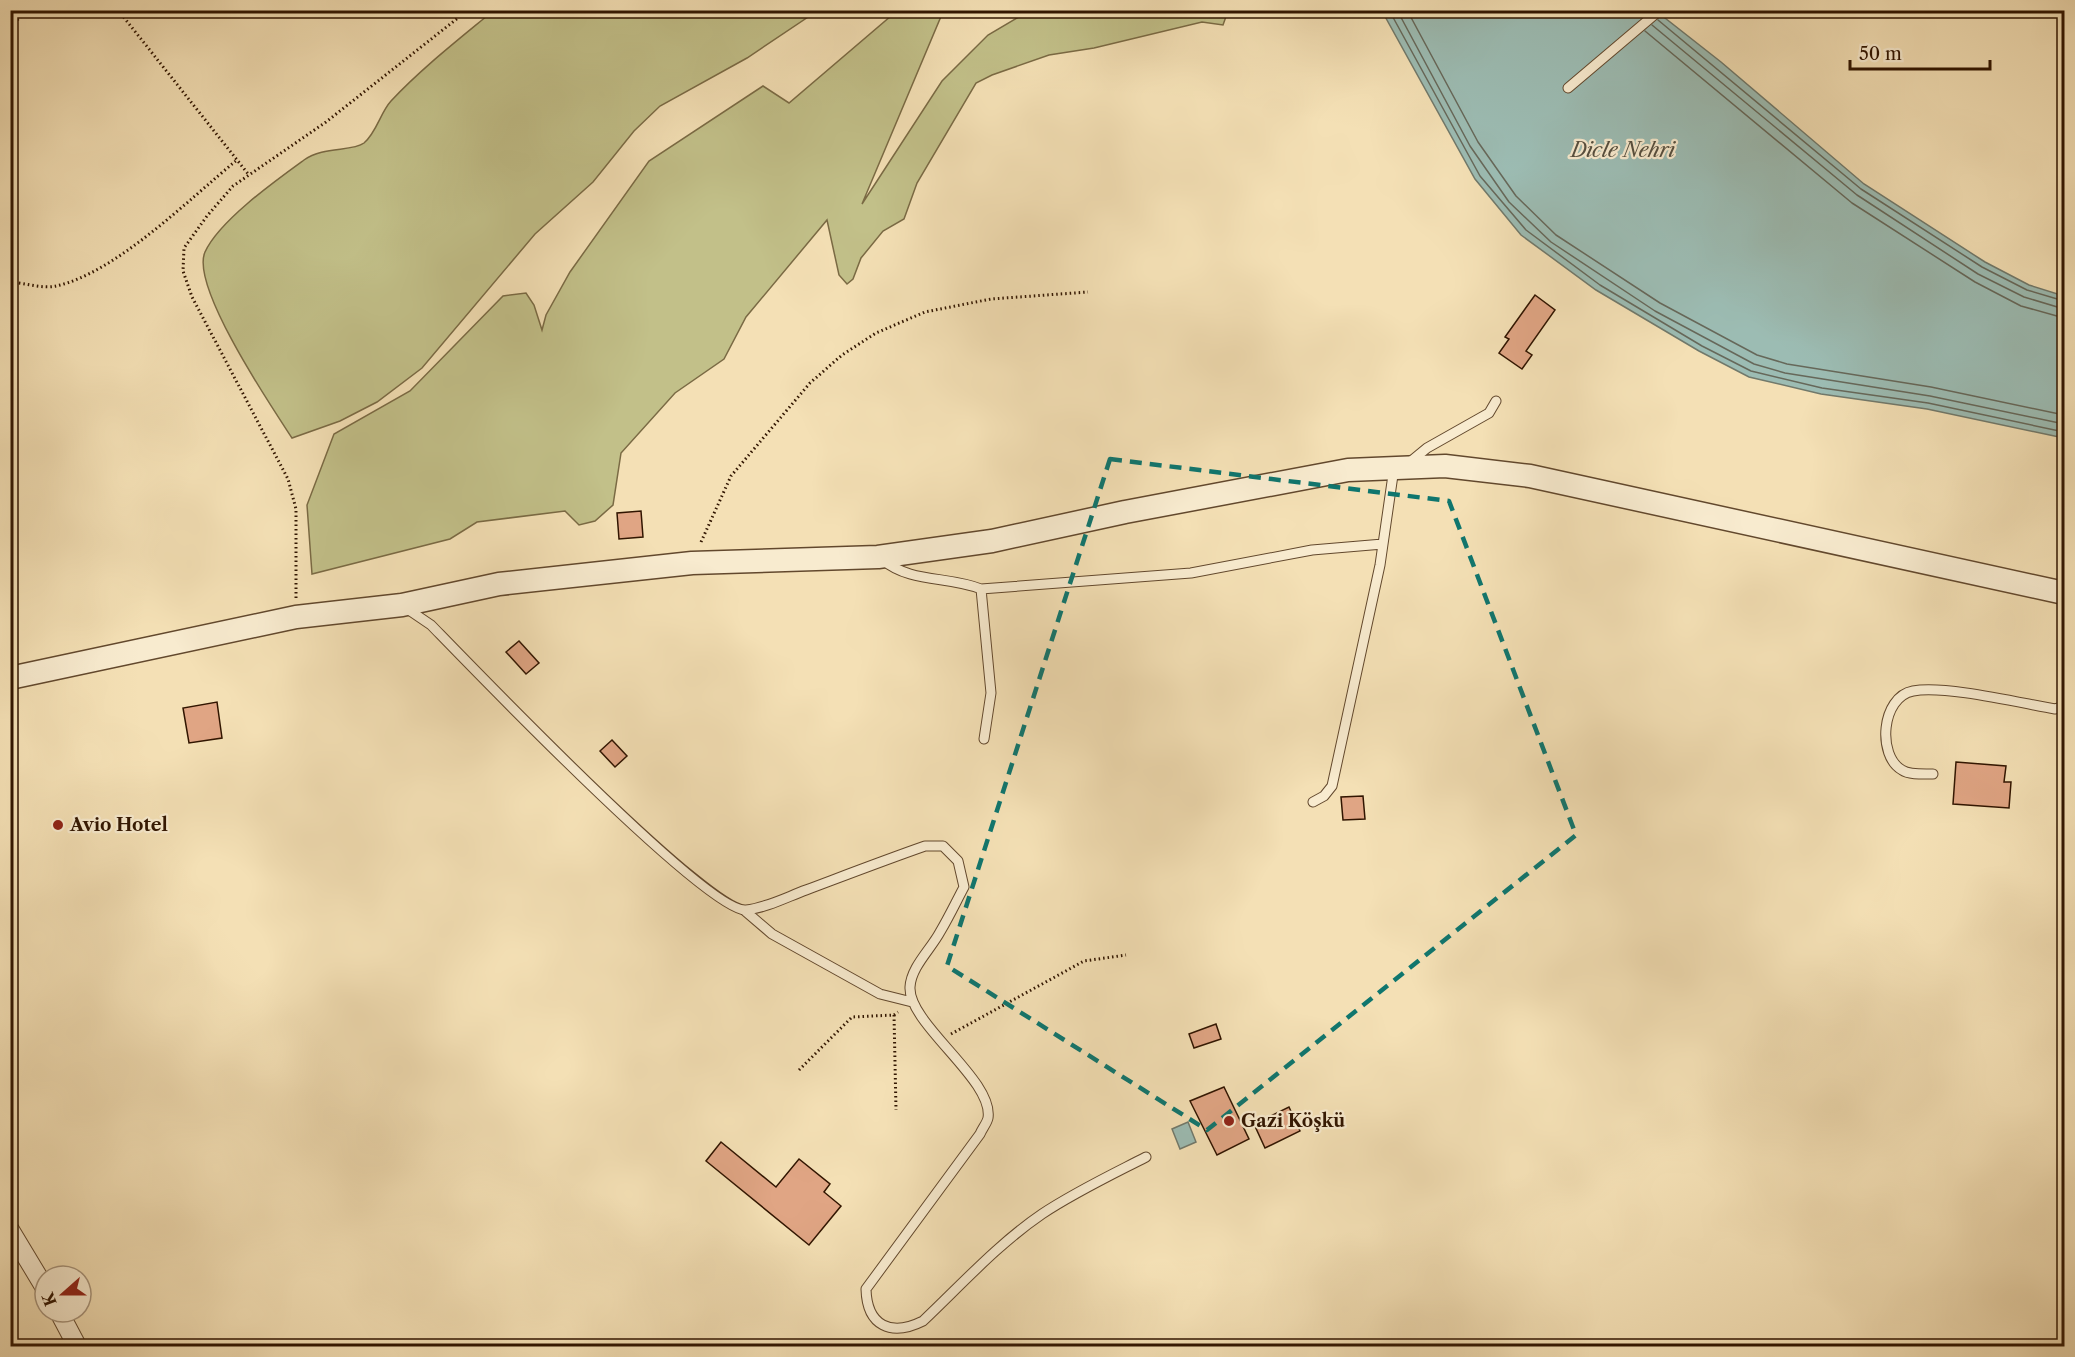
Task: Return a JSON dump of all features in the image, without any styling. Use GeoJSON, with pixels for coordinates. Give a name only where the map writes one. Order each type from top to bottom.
{"type":"FeatureCollection","features":[{"type":"Feature","properties":{"kind":"street"},"geometry":{"type":"LineString","coordinates":[[10,678],[296,617],[402,604],[499,584],[692,563],[879,556],[992,541],[1125,512],[1348,470],[1445,466],[1530,476],[2064,593]]}},
{"type":"Feature","properties":{"kind":"street"},"geometry":{"type":"LineString","coordinates":[[10,1230],[33,1268]]}},
{"type":"Feature","properties":{"kind":"street"},"geometry":{"type":"LineString","coordinates":[[65,1324],[77,1347]]}},
{"type":"Feature","properties":{"kind":"lane"},"geometry":{"type":"LineString","coordinates":[[1568,88],[1660,10]]}},
{"type":"Feature","properties":{"kind":"lane"},"geometry":{"type":"LineString","coordinates":[[1313,802],[1324,796],[1332,786],[1399,468],[1427,448],[1489,413],[1496,400]]}},
{"type":"Feature","properties":{"kind":"lane"},"geometry":{"type":"LineString","coordinates":[[879,556],[894,569],[907,574],[967,583],[981,589],[1191,573],[1312,550],[1383,544]]}},
{"type":"Feature","properties":{"kind":"lane"},"geometry":{"type":"LineString","coordinates":[[981,589],[991,693],[984,739]]}},
{"type":"Feature","properties":{"kind":"lane"},"geometry":{"type":"LineString","coordinates":[[402,604],[431,625],[566,763],[670,859],[721,901],[744,910],[772,934],[880,994],[912,1002]]}},
{"type":"Feature","properties":{"kind":"lane"},"geometry":{"type":"LineString","coordinates":[[1933,774],[1903,772],[1893,763],[1886,740],[1886,720],[1896,700],[1911,691],[1938,691],[2055,709],[2064,706]]}},
{"type":"Feature","properties":{"kind":"lane"},"geometry":{"type":"LineString","coordinates":[[744,910],[770,903],[925,846],[943,846],[958,861],[964,887],[939,933],[912,975],[909,988],[912,1002],[980,1092],[987,1106],[988,1118],[980,1134],[866,1289],[866,1303],[873,1316],[885,1327],[897,1330],[910,1328],[922,1321],[1002,1246],[1040,1216],[1070,1197],[1146,1157]]}},
{"type":"Feature","properties":{"kind":"path"},"geometry":{"type":"LineString","coordinates":[[10,25],[31,10]]}},
{"type":"Feature","properties":{"kind":"path"},"geometry":{"type":"LineString","coordinates":[[118,10],[249,175]]}},
{"type":"Feature","properties":{"kind":"path"},"geometry":{"type":"LineString","coordinates":[[296,617],[296,509],[288,479],[192,297],[183,271],[184,248],[233,186],[326,122],[468,10]]}},
{"type":"Feature","properties":{"kind":"path"},"geometry":{"type":"LineString","coordinates":[[10,282],[54,286],[82,277],[103,266],[237,160]]}},
{"type":"Feature","properties":{"kind":"path"},"geometry":{"type":"LineString","coordinates":[[692,563],[731,476],[810,383],[842,355],[876,333],[925,312],[991,299],[1088,292]]}},
{"type":"Feature","properties":{"kind":"path"},"geometry":{"type":"LineString","coordinates":[[942,1040],[1084,961],[1126,955]]}},
{"type":"Feature","properties":{"kind":"path"},"geometry":{"type":"LineString","coordinates":[[799,1070],[852,1017],[894,1015],[912,1002]]}},
{"type":"Feature","properties":{"kind":"path"},"geometry":{"type":"LineString","coordinates":[[894,1015],[896,1110]]}},
{"type":"Feature","properties":{"kind":"highlighted area"},"geometry":{"type":"Polygon","coordinates":[[[1110,459],[1449,501],[1576,835],[1207,1130],[947,966],[1110,459]]]}},
{"type":"Feature","properties":{"kind":"shaded area"},"geometry":{"type":"Polygon","coordinates":[[[898,10],[940,11],[942,14],[862,204],[942,81],[988,35],[1029,11],[1228,11],[1223,25],[1202,22],[1094,48],[1049,55],[976,83],[917,183],[904,219],[883,231],[861,258],[853,279],[847,284],[839,275],[827,220],[746,317],[724,359],[675,393],[621,453],[613,505],[595,521],[579,525],[565,511],[477,522],[450,539],[312,574],[307,505],[334,434],[410,391],[503,296],[526,293],[534,305],[542,330],[546,315],[570,272],[649,161],[763,86],[789,103],[898,10]]]}},
{"type":"Feature","properties":{"kind":"shaded area"},"geometry":{"type":"Polygon","coordinates":[[[493,11],[817,11],[747,58],[660,106],[634,131],[593,182],[535,234],[422,368],[377,402],[340,421],[292,438],[251,374],[220,317],[209,291],[204,268],[205,252],[212,240],[235,215],[304,160],[320,153],[359,146],[364,143],[391,101],[440,54],[493,11]]]}},
{"type":"Feature","properties":{"kind":"water","name":"Dicle Nehri"},"geometry":{"type":"Polygon","coordinates":[[[1382,11],[1656,11],[1721,62],[1864,184],[1985,262],[2029,285],[2064,296],[2064,438],[1927,409],[1821,394],[1749,377],[1699,351],[1596,290],[1521,235],[1475,179],[1382,11]]]}},
{"type":"Feature","properties":{"kind":"water"},"geometry":{"type":"Polygon","coordinates":[[[1188,1122],[1196,1142],[1180,1149],[1172,1129],[1188,1122]]]}},
{"type":"Feature","properties":{"kind":"building"},"geometry":{"type":"Polygon","coordinates":[[[1535,295],[1555,310],[1526,351],[1532,355],[1522,369],[1499,353],[1509,339],[1505,337],[1535,295]]]}},
{"type":"Feature","properties":{"kind":"building"},"geometry":{"type":"Polygon","coordinates":[[[641,511],[643,537],[619,539],[617,513],[641,511]]]}},
{"type":"Feature","properties":{"kind":"building"},"geometry":{"type":"Polygon","coordinates":[[[519,641],[539,663],[526,674],[506,652],[519,641]]]}},
{"type":"Feature","properties":{"kind":"building"},"geometry":{"type":"Polygon","coordinates":[[[217,702],[222,738],[189,743],[183,708],[217,702]]]}},
{"type":"Feature","properties":{"kind":"building"},"geometry":{"type":"Polygon","coordinates":[[[612,740],[627,756],[615,767],[600,751],[612,740]]]}},
{"type":"Feature","properties":{"kind":"building"},"geometry":{"type":"Polygon","coordinates":[[[1956,762],[2006,766],[2004,782],[2011,782],[2009,808],[1953,804],[1956,762]]]}},
{"type":"Feature","properties":{"kind":"building"},"geometry":{"type":"Polygon","coordinates":[[[1363,796],[1365,819],[1343,820],[1341,797],[1363,796]]]}},
{"type":"Feature","properties":{"kind":"building"},"geometry":{"type":"Polygon","coordinates":[[[1216,1024],[1221,1039],[1194,1048],[1189,1034],[1216,1024]]]}},
{"type":"Feature","properties":{"kind":"building"},"geometry":{"type":"Polygon","coordinates":[[[1224,1087],[1249,1139],[1217,1155],[1190,1101],[1224,1087]]]}},
{"type":"Feature","properties":{"kind":"building"},"geometry":{"type":"Polygon","coordinates":[[[1289,1107],[1300,1131],[1265,1148],[1254,1124],[1289,1107]]]}},
{"type":"Feature","properties":{"kind":"building"},"geometry":{"type":"Polygon","coordinates":[[[721,1142],[776,1187],[799,1159],[830,1184],[824,1192],[841,1206],[809,1245],[706,1161],[721,1142]]]}},
{"type":"Feature","properties":{"kind":"place","name":"Avio Hotel"},"geometry":{"type":"Point","coordinates":[58,825]}},
{"type":"Feature","properties":{"kind":"place","name":"Gazi Köşkü"},"geometry":{"type":"Point","coordinates":[1229,1121]}}]}
